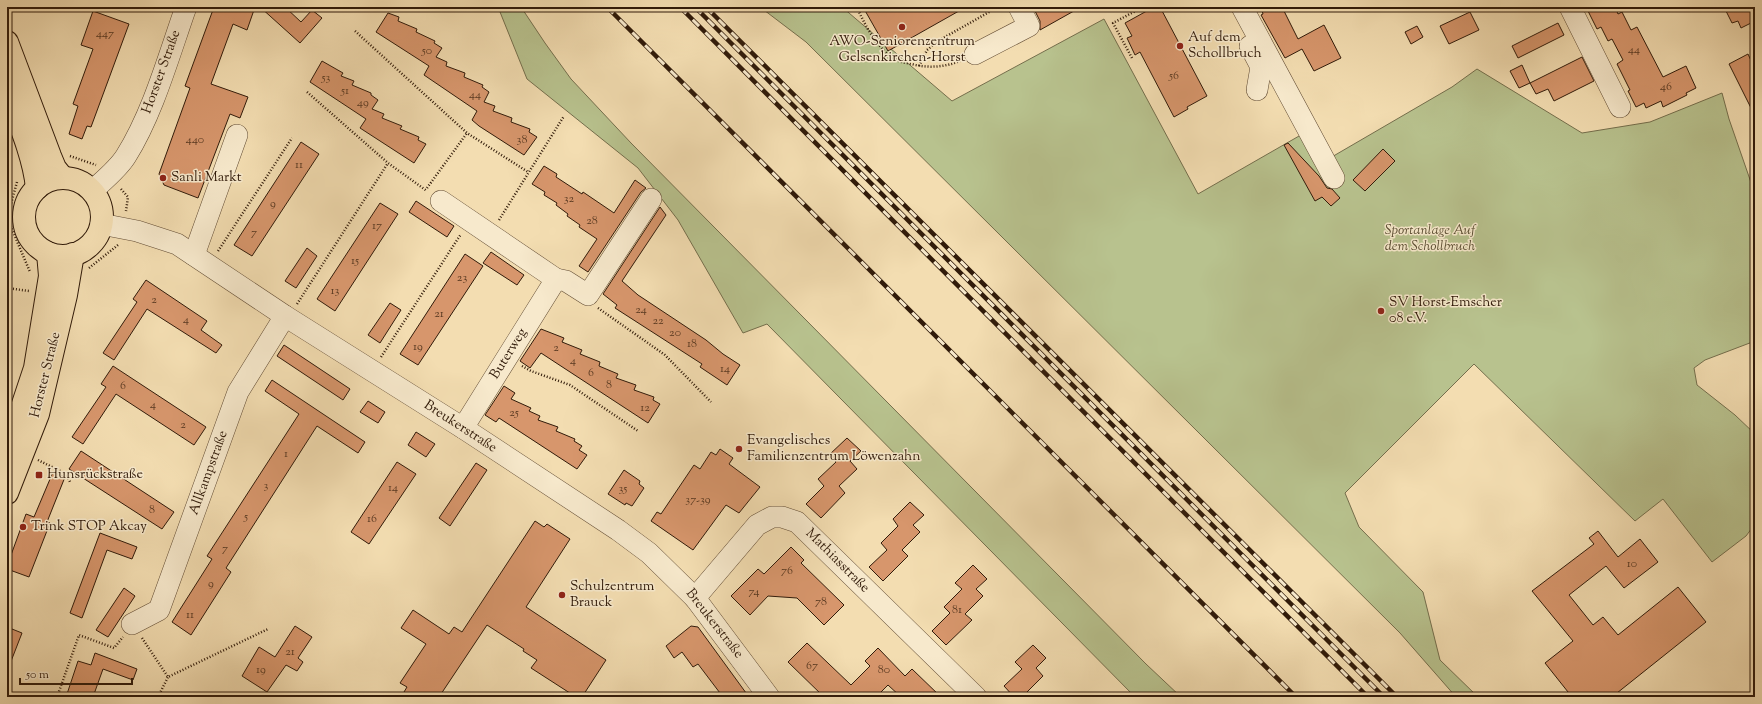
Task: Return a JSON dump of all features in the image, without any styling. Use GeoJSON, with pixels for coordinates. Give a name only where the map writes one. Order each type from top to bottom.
{"type":"FeatureCollection","features":[{"type":"Feature","properties":{"kind":"main road"},"geometry":{"type":"LineString","coordinates":[[7,42],[50,156],[55,168],[63,178]]}},
{"type":"Feature","properties":{"kind":"main road"},"geometry":{"type":"LineString","coordinates":[[7,90],[36,176],[27,184],[24,224],[28,236],[36,245],[48,253],[81,262],[82,251],[92,244],[98,234],[101,224],[102,210],[97,198],[92,191],[80,181],[56,178],[44,182],[27,184]]}},
{"type":"Feature","properties":{"kind":"main road","name":"Horster Straße"},"geometry":{"type":"LineString","coordinates":[[7,493],[15,449],[18,419],[35,368],[37,275],[48,253]]}},
{"type":"Feature","properties":{"kind":"main road","name":"Horster Straße"},"geometry":{"type":"LineString","coordinates":[[15,449],[38,414],[66,295],[81,262]]}},
{"type":"Feature","properties":{"kind":"street","name":"Horster Straße"},"geometry":{"type":"LineString","coordinates":[[92,191],[126,156],[151,107],[186,7]]}},
{"type":"Feature","properties":{"kind":"street"},"geometry":{"type":"LineString","coordinates":[[975,54],[1029,26],[1019,7]]}},
{"type":"Feature","properties":{"kind":"street"},"geometry":{"type":"LineString","coordinates":[[1238,7],[1236,20],[1261,67],[1257,90]]}},
{"type":"Feature","properties":{"kind":"street"},"geometry":{"type":"LineString","coordinates":[[1242,7],[1334,178]]}},
{"type":"Feature","properties":{"kind":"street"},"geometry":{"type":"LineString","coordinates":[[1570,7],[1620,107]]}},
{"type":"Feature","properties":{"kind":"street"},"geometry":{"type":"LineString","coordinates":[[202,260],[236,135]]}},
{"type":"Feature","properties":{"kind":"street"},"geometry":{"type":"LineString","coordinates":[[434,196],[556,279],[566,281],[588,295],[651,199]]}},
{"type":"Feature","properties":{"kind":"street","name":"Breukerstraße"},"geometry":{"type":"LineString","coordinates":[[101,224],[137,231],[177,244],[286,317],[462,428],[618,530],[649,553],[695,598],[769,697]]}},
{"type":"Feature","properties":{"kind":"street","name":"Buterweg"},"geometry":{"type":"LineString","coordinates":[[462,428],[556,279]]}},
{"type":"Feature","properties":{"kind":"street","name":"Allkampstraße"},"geometry":{"type":"LineString","coordinates":[[132,624],[159,610],[238,392],[286,317]]}},
{"type":"Feature","properties":{"kind":"street","name":"Mathiasstraße"},"geometry":{"type":"LineString","coordinates":[[695,598],[757,525],[772,517],[782,517],[797,522],[976,697]]}},
{"type":"Feature","properties":{"kind":"path"},"geometry":{"type":"LineString","coordinates":[[857,7],[863,22],[878,45],[896,60],[919,66],[932,67],[950,65],[975,54]]}},
{"type":"Feature","properties":{"kind":"path"},"geometry":{"type":"LineString","coordinates":[[919,66],[927,50],[938,41],[998,7]]}},
{"type":"Feature","properties":{"kind":"path"},"geometry":{"type":"LineString","coordinates":[[1132,58],[1113,23],[1143,7]]}},
{"type":"Feature","properties":{"kind":"path"},"geometry":{"type":"LineString","coordinates":[[355,31],[467,133],[528,172]]}},
{"type":"Feature","properties":{"kind":"path"},"geometry":{"type":"LineString","coordinates":[[308,92],[388,163],[434,196],[467,133]]}},
{"type":"Feature","properties":{"kind":"path"},"geometry":{"type":"LineString","coordinates":[[490,234],[564,116]]}},
{"type":"Feature","properties":{"kind":"path"},"geometry":{"type":"LineString","coordinates":[[202,260],[292,138]]}},
{"type":"Feature","properties":{"kind":"path"},"geometry":{"type":"LineString","coordinates":[[50,156],[62,154],[95,164],[109,175],[128,197],[124,228],[118,245],[81,262]]}},
{"type":"Feature","properties":{"kind":"path"},"geometry":{"type":"LineString","coordinates":[[286,317],[388,163]]}},
{"type":"Feature","properties":{"kind":"path"},"geometry":{"type":"LineString","coordinates":[[27,184],[10,211],[10,227],[37,275]]}},
{"type":"Feature","properties":{"kind":"path"},"geometry":{"type":"LineString","coordinates":[[372,371],[470,221]]}},
{"type":"Feature","properties":{"kind":"path"},"geometry":{"type":"LineString","coordinates":[[7,288],[29,291],[29,284]]}},
{"type":"Feature","properties":{"kind":"path"},"geometry":{"type":"LineString","coordinates":[[588,295],[591,303],[665,355],[711,402]]}},
{"type":"Feature","properties":{"kind":"path"},"geometry":{"type":"LineString","coordinates":[[508,356],[531,371],[570,385],[638,431]]}},
{"type":"Feature","properties":{"kind":"path"},"geometry":{"type":"LineString","coordinates":[[15,449],[66,474],[70,482]]}},
{"type":"Feature","properties":{"kind":"path"},"geometry":{"type":"LineString","coordinates":[[57,697],[79,635],[88,637],[114,648],[132,624],[168,677]]}},
{"type":"Feature","properties":{"kind":"path"},"geometry":{"type":"LineString","coordinates":[[158,697],[168,677],[268,629]]}},
{"type":"Feature","properties":{"kind":"green space"},"geometry":{"type":"Polygon","coordinates":[[[498,7],[521,7],[571,79],[631,143],[1146,664],[1181,697],[1135,697],[767,324],[743,333],[678,220],[638,168],[527,79],[498,7]]]}},
{"type":"Feature","properties":{"kind":"green space","name":"Sportanlage Auf dem Schollbruch"},"geometry":{"type":"Polygon","coordinates":[[[760,7],[842,7],[952,101],[1104,19],[1198,194],[1313,128],[1330,158],[1452,87],[1477,69],[1582,133],[1650,122],[1722,93],[1729,119],[1755,194],[1755,341],[1705,360],[1694,368],[1697,385],[1735,415],[1755,434],[1755,524],[1746,536],[1712,562],[1663,499],[1635,521],[1474,364],[1345,493],[1359,527],[1423,592],[1440,660],[1478,697],[1456,697],[1400,633],[806,42],[760,7]]]}},
{"type":"Feature","properties":{"kind":"building"},"geometry":{"type":"Polygon","coordinates":[[[214,7],[255,7],[247,30],[233,24],[211,84],[248,97],[240,118],[230,114],[198,198],[164,185],[159,174],[190,88],[185,86],[214,7]]]}},
{"type":"Feature","properties":{"kind":"building"},"geometry":{"type":"Polygon","coordinates":[[[260,7],[285,7],[301,22],[312,10],[322,18],[300,43],[260,7]]]}},
{"type":"Feature","properties":{"kind":"building","name":"AWO-Seniorenzentrum Gelsenkirchen-Horst"},"geometry":{"type":"Polygon","coordinates":[[[863,7],[966,7],[888,51],[863,7]]]}},
{"type":"Feature","properties":{"kind":"building"},"geometry":{"type":"Polygon","coordinates":[[[1033,7],[1081,7],[1040,30],[1040,21],[1033,7]]]}},
{"type":"Feature","properties":{"kind":"building"},"geometry":{"type":"Polygon","coordinates":[[[1154,7],[1160,7],[1207,96],[1187,107],[1188,109],[1174,117],[1140,52],[1135,55],[1127,38],[1132,36],[1125,23],[1154,7]]]}},
{"type":"Feature","properties":{"kind":"building"},"geometry":{"type":"Polygon","coordinates":[[[1261,7],[1282,7],[1298,39],[1324,25],[1341,58],[1314,71],[1302,49],[1285,58],[1261,15],[1263,14],[1261,7]]]}},
{"type":"Feature","properties":{"kind":"building"},"geometry":{"type":"Polygon","coordinates":[[[1586,7],[1615,7],[1618,14],[1622,12],[1631,30],[1637,27],[1663,77],[1686,66],[1696,88],[1686,93],[1687,95],[1663,107],[1661,101],[1646,108],[1644,103],[1636,107],[1628,91],[1630,90],[1617,64],[1623,60],[1612,39],[1608,41],[1601,27],[1597,29],[1586,7]]]}},
{"type":"Feature","properties":{"kind":"building"},"geometry":{"type":"Polygon","coordinates":[[[1724,7],[1755,7],[1755,21],[1741,28],[1738,21],[1732,23],[1724,7]]]}},
{"type":"Feature","properties":{"kind":"building"},"geometry":{"type":"Polygon","coordinates":[[[93,11],[129,24],[91,127],[87,126],[82,139],[69,134],[78,106],[73,104],[93,49],[81,45],[93,11]]]}},
{"type":"Feature","properties":{"kind":"building"},"geometry":{"type":"Polygon","coordinates":[[[1470,12],[1479,30],[1449,44],[1440,26],[1470,12]]]}},
{"type":"Feature","properties":{"kind":"building"},"geometry":{"type":"Polygon","coordinates":[[[388,13],[399,17],[398,21],[417,29],[416,32],[435,41],[434,43],[442,48],[436,57],[447,62],[446,66],[465,73],[464,77],[483,85],[482,87],[489,92],[484,102],[495,106],[493,111],[512,118],[511,122],[530,129],[529,132],[537,137],[524,155],[472,120],[477,111],[424,75],[429,66],[376,32],[388,13]]]}},
{"type":"Feature","properties":{"kind":"building"},"geometry":{"type":"Polygon","coordinates":[[[1558,23],[1564,35],[1518,58],[1512,46],[1558,23]]]}},
{"type":"Feature","properties":{"kind":"building"},"geometry":{"type":"Polygon","coordinates":[[[1417,26],[1423,37],[1411,44],[1405,32],[1417,26]]]}},
{"type":"Feature","properties":{"kind":"building"},"geometry":{"type":"Polygon","coordinates":[[[1748,54],[1755,69],[1755,116],[1729,64],[1748,54]]]}},
{"type":"Feature","properties":{"kind":"building"},"geometry":{"type":"Polygon","coordinates":[[[1582,57],[1594,81],[1554,101],[1548,89],[1536,94],[1530,83],[1582,57]]]}},
{"type":"Feature","properties":{"kind":"building"},"geometry":{"type":"Polygon","coordinates":[[[322,61],[343,73],[341,76],[354,81],[352,85],[371,93],[371,95],[378,100],[372,109],[384,114],[382,118],[402,126],[400,129],[419,137],[418,140],[426,144],[414,163],[360,128],[366,119],[310,82],[322,61]]]}},
{"type":"Feature","properties":{"kind":"building"},"geometry":{"type":"Polygon","coordinates":[[[1522,65],[1530,83],[1519,88],[1510,71],[1522,65]]]}},
{"type":"Feature","properties":{"kind":"building"},"geometry":{"type":"Polygon","coordinates":[[[301,142],[319,154],[252,256],[234,245],[301,142]]]}},
{"type":"Feature","properties":{"kind":"building"},"geometry":{"type":"Polygon","coordinates":[[[1288,143],[1319,176],[1327,188],[1332,189],[1340,198],[1331,206],[1322,197],[1315,201],[1284,145],[1288,143]]]}},
{"type":"Feature","properties":{"kind":"building"},"geometry":{"type":"Polygon","coordinates":[[[1383,149],[1395,161],[1365,191],[1353,180],[1383,149]]]}},
{"type":"Feature","properties":{"kind":"building"},"geometry":{"type":"Polygon","coordinates":[[[544,166],[557,174],[556,177],[582,194],[583,192],[614,213],[635,180],[646,188],[641,192],[588,272],[579,266],[597,239],[579,227],[580,225],[567,216],[568,214],[556,205],[557,203],[544,195],[545,192],[532,184],[544,166]]]}},
{"type":"Feature","properties":{"kind":"building"},"geometry":{"type":"Polygon","coordinates":[[[416,201],[454,226],[447,237],[409,212],[416,201]]]}},
{"type":"Feature","properties":{"kind":"building"},"geometry":{"type":"Polygon","coordinates":[[[380,203],[398,214],[335,311],[317,299],[380,203]]]}},
{"type":"Feature","properties":{"kind":"building"},"geometry":{"type":"Polygon","coordinates":[[[660,207],[666,215],[622,281],[638,295],[706,340],[723,354],[740,365],[727,385],[700,367],[702,364],[615,308],[617,305],[603,294],[660,207]]]}},
{"type":"Feature","properties":{"kind":"building"},"geometry":{"type":"Polygon","coordinates":[[[307,248],[317,256],[296,288],[285,281],[307,248]]]}},
{"type":"Feature","properties":{"kind":"building"},"geometry":{"type":"Polygon","coordinates":[[[491,252],[524,275],[517,285],[483,263],[491,252]]]}},
{"type":"Feature","properties":{"kind":"building"},"geometry":{"type":"Polygon","coordinates":[[[465,254],[483,266],[418,365],[400,354],[465,254]]]}},
{"type":"Feature","properties":{"kind":"building"},"geometry":{"type":"Polygon","coordinates":[[[146,280],[207,321],[201,330],[222,345],[216,353],[147,309],[114,360],[103,353],[137,302],[133,299],[146,280]]]}},
{"type":"Feature","properties":{"kind":"building"},"geometry":{"type":"Polygon","coordinates":[[[390,303],[401,310],[380,343],[368,335],[390,303]]]}},
{"type":"Feature","properties":{"kind":"building"},"geometry":{"type":"Polygon","coordinates":[[[541,329],[564,338],[562,342],[582,350],[580,354],[600,362],[599,366],[618,374],[616,378],[636,385],[634,390],[654,397],[653,400],[660,404],[648,423],[541,353],[530,368],[520,361],[541,329]]]}},
{"type":"Feature","properties":{"kind":"building"},"geometry":{"type":"Polygon","coordinates":[[[284,345],[350,389],[343,400],[277,356],[284,345]]]}},
{"type":"Feature","properties":{"kind":"building"},"geometry":{"type":"Polygon","coordinates":[[[113,366],[206,427],[194,445],[116,394],[83,444],[72,437],[106,387],[101,384],[113,366]]]}},
{"type":"Feature","properties":{"kind":"building"},"geometry":{"type":"Polygon","coordinates":[[[272,380],[365,442],[358,453],[317,426],[226,568],[231,572],[191,635],[172,622],[212,559],[207,556],[299,414],[265,391],[272,380]]]}},
{"type":"Feature","properties":{"kind":"building"},"geometry":{"type":"Polygon","coordinates":[[[504,386],[515,393],[511,399],[531,408],[529,411],[540,416],[538,420],[558,427],[556,431],[575,439],[574,441],[582,446],[579,450],[587,455],[577,469],[499,418],[496,422],[485,415],[504,386]]]}},
{"type":"Feature","properties":{"kind":"building"},"geometry":{"type":"Polygon","coordinates":[[[368,401],[385,412],[378,423],[360,412],[368,401]]]}},
{"type":"Feature","properties":{"kind":"building"},"geometry":{"type":"Polygon","coordinates":[[[416,432],[435,444],[426,457],[408,445],[416,432]]]}},
{"type":"Feature","properties":{"kind":"building"},"geometry":{"type":"Polygon","coordinates":[[[847,438],[861,451],[850,461],[857,469],[839,486],[845,493],[821,518],[806,504],[824,486],[818,479],[836,462],[829,455],[847,438]]]}},
{"type":"Feature","properties":{"kind":"building"},"geometry":{"type":"Polygon","coordinates":[[[720,449],[733,458],[729,464],[760,487],[739,513],[726,505],[693,550],[651,521],[657,512],[661,514],[694,465],[700,469],[711,452],[716,455],[720,449]]]}},
{"type":"Feature","properties":{"kind":"building"},"geometry":{"type":"Polygon","coordinates":[[[81,451],[174,512],[162,529],[69,469],[81,451]]]}},
{"type":"Feature","properties":{"kind":"building"},"geometry":{"type":"Polygon","coordinates":[[[397,462],[416,474],[369,544],[351,532],[397,462]]]}},
{"type":"Feature","properties":{"kind":"building"},"geometry":{"type":"Polygon","coordinates":[[[476,463],[487,470],[450,526],[439,518],[476,463]]]}},
{"type":"Feature","properties":{"kind":"building"},"geometry":{"type":"Polygon","coordinates":[[[624,470],[640,481],[639,484],[644,488],[632,506],[626,503],[625,505],[608,494],[624,470]]]}},
{"type":"Feature","properties":{"kind":"building"},"geometry":{"type":"Polygon","coordinates":[[[53,472],[65,477],[47,522],[50,523],[29,577],[7,569],[7,566],[26,514],[34,517],[53,472]]]}},
{"type":"Feature","properties":{"kind":"building"},"geometry":{"type":"Polygon","coordinates":[[[910,502],[924,515],[913,525],[920,532],[902,550],[908,556],[883,581],[869,567],[887,550],[881,543],[898,526],[893,519],[910,502]]]}},
{"type":"Feature","properties":{"kind":"building"},"geometry":{"type":"Polygon","coordinates":[[[535,521],[544,527],[547,524],[570,539],[526,607],[606,660],[582,697],[576,697],[531,668],[537,660],[523,651],[524,649],[487,625],[439,697],[401,697],[407,687],[400,683],[426,644],[401,628],[413,610],[449,634],[454,627],[462,632],[535,521]]]}},
{"type":"Feature","properties":{"kind":"building"},"geometry":{"type":"Polygon","coordinates":[[[1598,531],[1618,557],[1640,539],[1658,562],[1624,588],[1606,566],[1569,595],[1593,625],[1603,617],[1618,635],[1678,587],[1706,622],[1612,697],[1572,697],[1545,663],[1573,641],[1532,591],[1594,544],[1589,538],[1598,531]]]}},
{"type":"Feature","properties":{"kind":"building"},"geometry":{"type":"Polygon","coordinates":[[[100,533],[137,547],[132,559],[107,550],[82,618],[70,613],[100,533]]]}},
{"type":"Feature","properties":{"kind":"building"},"geometry":{"type":"Polygon","coordinates":[[[791,547],[804,560],[801,563],[844,605],[824,625],[797,598],[768,596],[750,615],[731,596],[758,569],[764,574],[791,547]]]}},
{"type":"Feature","properties":{"kind":"building"},"geometry":{"type":"Polygon","coordinates":[[[973,565],[987,579],[976,589],[983,596],[965,614],[972,620],[946,645],[932,631],[950,613],[944,607],[962,589],[955,583],[973,565]]]}},
{"type":"Feature","properties":{"kind":"building"},"geometry":{"type":"Polygon","coordinates":[[[124,588],[135,596],[108,637],[96,630],[124,588]]]}},
{"type":"Feature","properties":{"kind":"building"},"geometry":{"type":"Polygon","coordinates":[[[295,626],[312,637],[298,658],[303,662],[297,671],[286,665],[267,692],[242,676],[259,647],[275,657],[295,626]]]}},
{"type":"Feature","properties":{"kind":"building"},"geometry":{"type":"Polygon","coordinates":[[[691,626],[698,627],[749,697],[723,697],[698,664],[693,667],[682,652],[674,658],[666,646],[691,626]]]}},
{"type":"Feature","properties":{"kind":"building"},"geometry":{"type":"Polygon","coordinates":[[[7,627],[22,633],[8,669],[7,669],[7,627]]]}},
{"type":"Feature","properties":{"kind":"building"},"geometry":{"type":"Polygon","coordinates":[[[807,643],[851,685],[870,666],[865,661],[878,648],[905,676],[912,669],[941,697],[901,697],[888,685],[876,697],[824,697],[788,662],[807,643]]]}},
{"type":"Feature","properties":{"kind":"building"},"geometry":{"type":"Polygon","coordinates":[[[1033,645],[1046,658],[1036,668],[1043,676],[1022,697],[1014,697],[1004,686],[1022,669],[1015,662],[1033,645]]]}},
{"type":"Feature","properties":{"kind":"building"},"geometry":{"type":"Polygon","coordinates":[[[95,653],[137,669],[133,680],[103,669],[93,697],[66,697],[78,661],[91,665],[95,653]]]}},
{"type":"Feature","properties":{"kind":"railway"},"geometry":{"type":"LineString","coordinates":[[607,7],[1296,697]]}},
{"type":"Feature","properties":{"kind":"railway"},"geometry":{"type":"LineString","coordinates":[[680,7],[1368,697]]}},
{"type":"Feature","properties":{"kind":"railway"},"geometry":{"type":"LineString","coordinates":[[695,7],[1384,697]]}},
{"type":"Feature","properties":{"kind":"railway"},"geometry":{"type":"LineString","coordinates":[[706,7],[1397,697]]}},
{"type":"Feature","properties":{"kind":"place","name":"AWO-Seniorenzentrum Gelsenkirchen-Horst"},"geometry":{"type":"Point","coordinates":[902,27]}},
{"type":"Feature","properties":{"kind":"place","name":"Auf dem Schollbruch"},"geometry":{"type":"Point","coordinates":[1180,46]}},
{"type":"Feature","properties":{"kind":"place","name":"Sanli Markt"},"geometry":{"type":"Point","coordinates":[163,178]}},
{"type":"Feature","properties":{"kind":"place","name":"SV Horst-Emscher 08 e.V."},"geometry":{"type":"Point","coordinates":[1381,311]}},
{"type":"Feature","properties":{"kind":"place","name":"Evangelisches Familienzentrum Löwenzahn"},"geometry":{"type":"Point","coordinates":[739,449]}},
{"type":"Feature","properties":{"kind":"place","name":"Hunsrückstraße"},"geometry":{"type":"Point","coordinates":[39,475]}},
{"type":"Feature","properties":{"kind":"place","name":"Trink STOP Akcay"},"geometry":{"type":"Point","coordinates":[23,527]}},
{"type":"Feature","properties":{"kind":"place","name":"Schulzentrum Brauck"},"geometry":{"type":"Point","coordinates":[562,595]}}]}
